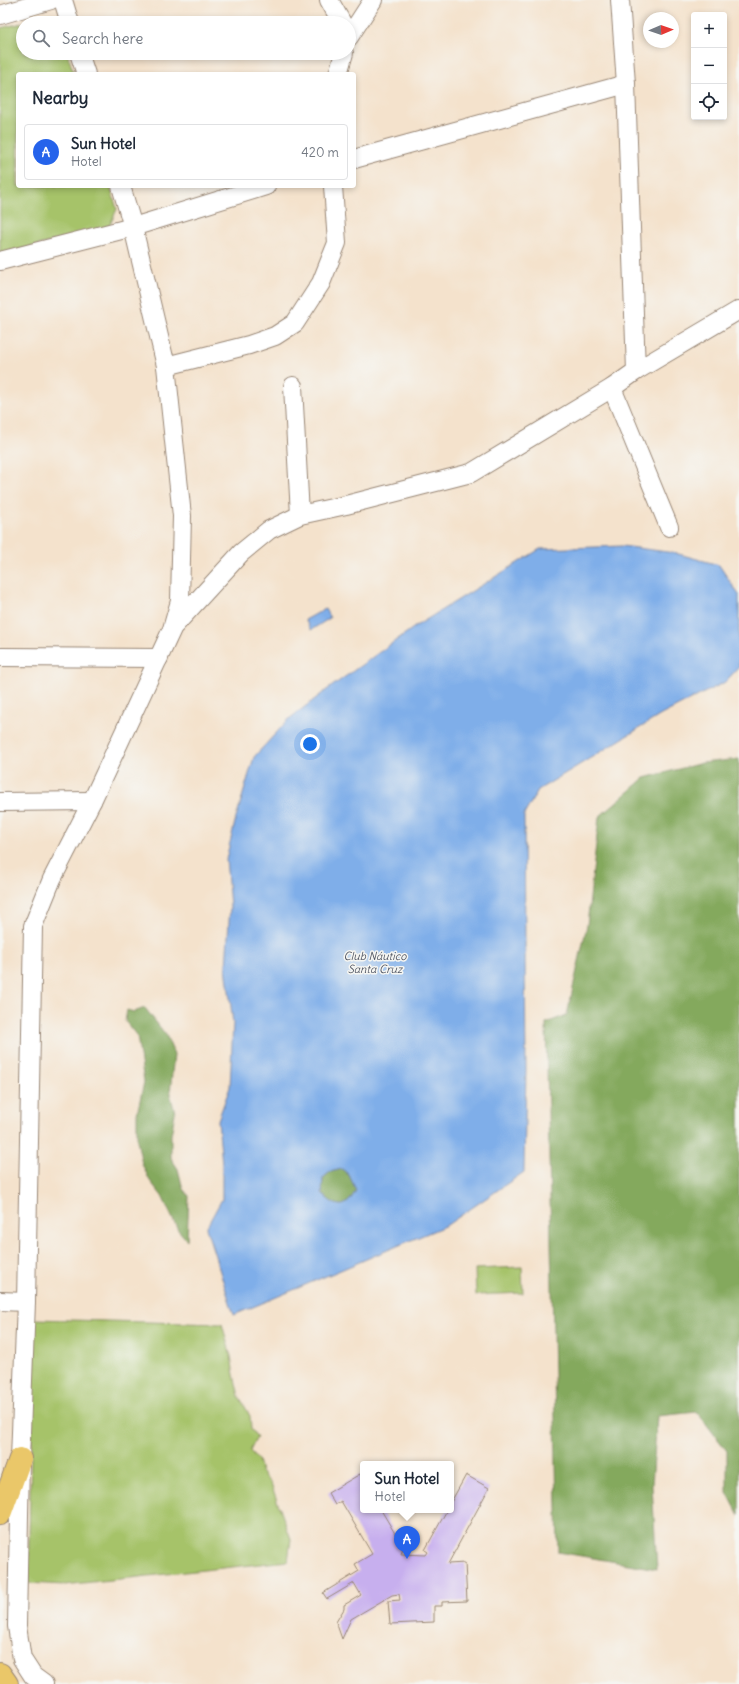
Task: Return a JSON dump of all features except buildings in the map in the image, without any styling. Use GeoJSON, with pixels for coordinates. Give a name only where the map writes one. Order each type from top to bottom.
{"type":"FeatureCollection","features":[{"type":"Feature","properties":{"kind":"main road"},"geometry":{"type":"LineString","coordinates":[[0,1514],[20,1459]]}},
{"type":"Feature","properties":{"kind":"main road"},"geometry":{"type":"LineString","coordinates":[[0,1674],[7,1684]]}},
{"type":"Feature","properties":{"kind":"street"},"geometry":{"type":"LineString","coordinates":[[8,8],[51,0]]}},
{"type":"Feature","properties":{"kind":"street"},"geometry":{"type":"LineString","coordinates":[[63,0],[68,16]]}},
{"type":"Feature","properties":{"kind":"street"},"geometry":{"type":"LineString","coordinates":[[329,0],[338,16]]}},
{"type":"Feature","properties":{"kind":"street"},"geometry":{"type":"LineString","coordinates":[[356,26],[373,0]]}},
{"type":"Feature","properties":{"kind":"street"},"geometry":{"type":"LineString","coordinates":[[620,0],[626,84],[636,371]]}},
{"type":"Feature","properties":{"kind":"street"},"geometry":{"type":"LineString","coordinates":[[81,60],[85,72]]}},
{"type":"Feature","properties":{"kind":"street"},"geometry":{"type":"LineString","coordinates":[[339,72],[342,60]]}},
{"type":"Feature","properties":{"kind":"street"},"geometry":{"type":"LineString","coordinates":[[356,158],[626,84]]}},
{"type":"Feature","properties":{"kind":"street"},"geometry":{"type":"LineString","coordinates":[[44,1684],[33,1676],[22,1659],[17,1626],[34,926],[52,878],[92,801],[159,658],[172,629],[180,601],[182,516],[166,366],[133,226],[121,188]]}},
{"type":"Feature","properties":{"kind":"street"},"geometry":{"type":"LineString","coordinates":[[0,262],[133,226],[259,188]]}},
{"type":"Feature","properties":{"kind":"street"},"geometry":{"type":"LineString","coordinates":[[166,366],[249,345],[275,336],[295,323],[322,283],[337,243],[333,188]]}},
{"type":"Feature","properties":{"kind":"street"},"geometry":{"type":"LineString","coordinates":[[172,629],[241,553],[269,530],[300,515],[346,505],[471,473],[612,388],[636,371],[739,310]]}},
{"type":"Feature","properties":{"kind":"street"},"geometry":{"type":"LineString","coordinates":[[293,386],[300,515]]}},
{"type":"Feature","properties":{"kind":"street"},"geometry":{"type":"LineString","coordinates":[[612,388],[669,527]]}},
{"type":"Feature","properties":{"kind":"street"},"geometry":{"type":"LineString","coordinates":[[0,657],[159,658]]}},
{"type":"Feature","properties":{"kind":"street"},"geometry":{"type":"LineString","coordinates":[[0,802],[92,801]]}},
{"type":"Feature","properties":{"kind":"street"},"geometry":{"type":"LineString","coordinates":[[0,1301],[26,1302]]}},
{"type":"Feature","properties":{"kind":"green space"},"geometry":{"type":"Polygon","coordinates":[[[16,25],[16,60],[69,60],[73,72],[16,72],[16,188],[111,188],[117,209],[109,227],[0,255],[0,28],[16,25]]]}},
{"type":"Feature","properties":{"kind":"green space"},"geometry":{"type":"Polygon","coordinates":[[[739,759],[739,1515],[727,1492],[727,1451],[697,1412],[657,1416],[652,1485],[657,1569],[558,1552],[546,1023],[567,1015],[587,925],[599,817],[644,778],[702,763],[739,759]]]}},
{"type":"Feature","properties":{"kind":"green space"},"geometry":{"type":"Polygon","coordinates":[[[145,1008],[166,1035],[174,1054],[170,1093],[175,1113],[171,1135],[171,1158],[178,1169],[183,1189],[189,1196],[187,1240],[178,1230],[162,1196],[150,1181],[142,1164],[137,1140],[137,1114],[144,1082],[137,1036],[125,1021],[127,1010],[134,1012],[145,1008]]]}},
{"type":"Feature","properties":{"kind":"green space"},"geometry":{"type":"Polygon","coordinates":[[[342,1169],[349,1175],[356,1190],[349,1201],[345,1204],[337,1205],[322,1194],[323,1178],[330,1172],[342,1169]]]}},
{"type":"Feature","properties":{"kind":"green space"},"geometry":{"type":"Polygon","coordinates":[[[522,1267],[523,1293],[476,1295],[475,1269],[522,1267]]]}},
{"type":"Feature","properties":{"kind":"green space"},"geometry":{"type":"Polygon","coordinates":[[[34,1319],[222,1324],[231,1356],[239,1396],[250,1416],[251,1429],[257,1437],[250,1451],[258,1460],[261,1472],[271,1484],[291,1539],[288,1561],[64,1585],[28,1583],[34,1319]]]}},
{"type":"Feature","properties":{"kind":"water","name":"Club Náutico Santa Cruz"},"geometry":{"type":"Polygon","coordinates":[[[622,546],[675,553],[719,565],[739,595],[739,667],[725,682],[661,715],[538,790],[524,815],[526,1069],[524,1172],[447,1225],[234,1315],[206,1228],[222,1199],[222,1164],[218,1120],[230,1087],[233,1023],[226,967],[230,906],[226,859],[236,818],[254,757],[289,719],[328,689],[416,626],[540,549],[622,546]],[[342,1169],[330,1172],[323,1178],[322,1194],[337,1205],[345,1204],[349,1201],[356,1190],[349,1175],[342,1169]]]}},
{"type":"Feature","properties":{"kind":"water"},"geometry":{"type":"Polygon","coordinates":[[[325,609],[330,618],[311,630],[305,620],[325,609]]]}},
{"type":"Feature","properties":{"kind":"place","name":"Sun Hotel"},"geometry":{"type":"Point","coordinates":[407,1559]}}]}
